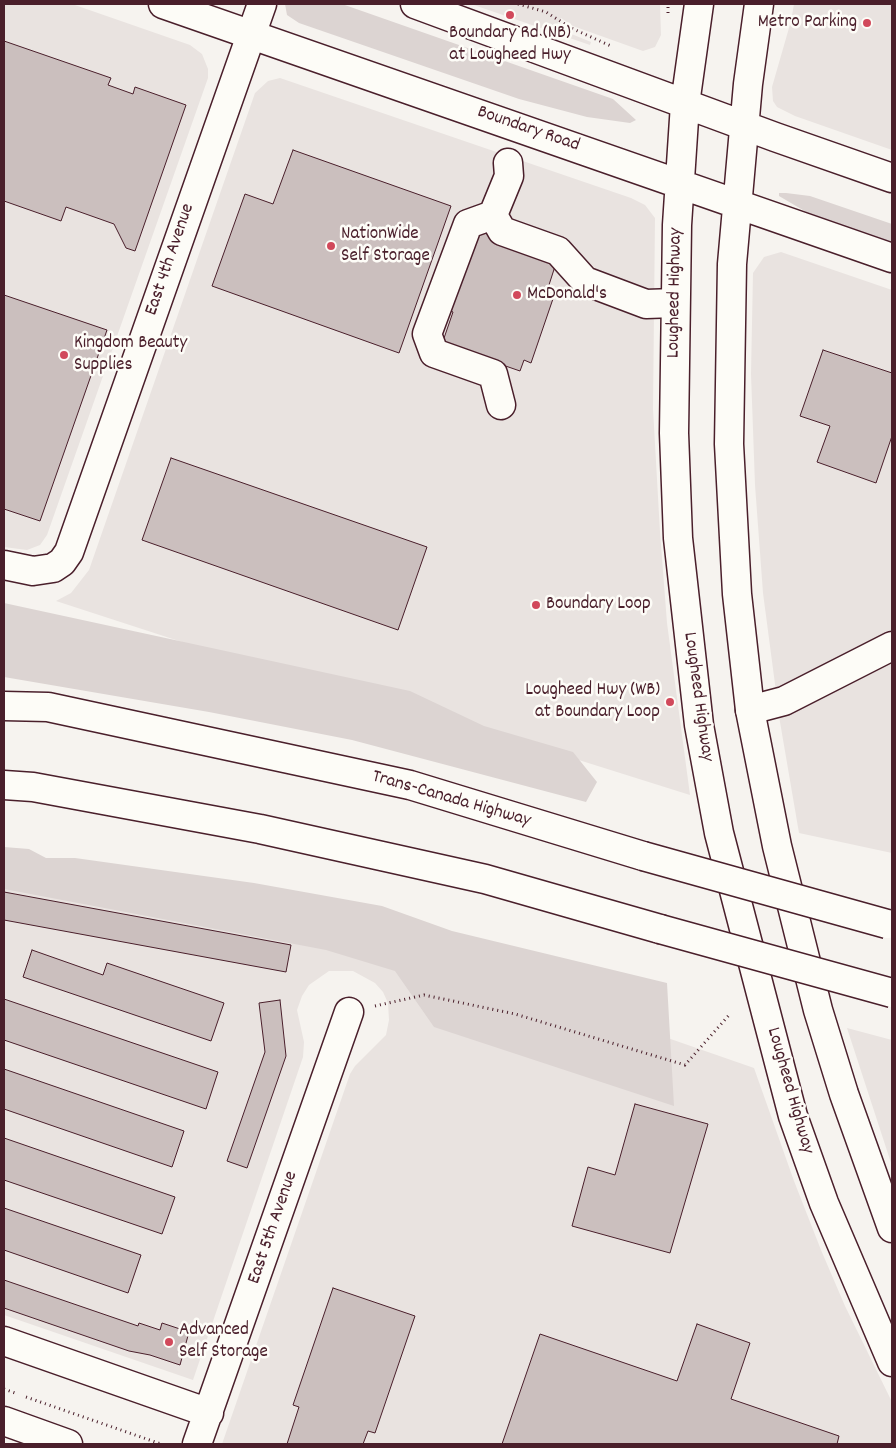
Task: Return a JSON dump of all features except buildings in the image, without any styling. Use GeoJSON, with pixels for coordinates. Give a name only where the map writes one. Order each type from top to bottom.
{"type":"FeatureCollection","features":[{"type":"Feature","properties":{"kind":"main road","name":"Boundary Road"},"geometry":{"type":"LineString","coordinates":[[162,4],[892,258]]}},
{"type":"Feature","properties":{"kind":"main road","name":"East 4th Avenue"},"geometry":{"type":"LineString","coordinates":[[4,565],[33,571],[53,568],[62,562],[69,552],[262,4]]}},
{"type":"Feature","properties":{"kind":"main road"},"geometry":{"type":"LineString","coordinates":[[415,4],[892,178]]}},
{"type":"Feature","properties":{"kind":"main road","name":"Lougheed Highway"},"geometry":{"type":"LineString","coordinates":[[699,4],[685,104],[677,225],[674,433],[678,538],[699,725],[719,832],[793,1116],[824,1203],[892,1362]]}},
{"type":"Feature","properties":{"kind":"main road"},"geometry":{"type":"LineString","coordinates":[[759,4],[744,125],[732,264],[729,444],[737,594],[750,710],[777,846],[818,1010],[844,1094],[892,1228]]}},
{"type":"Feature","properties":{"kind":"main road"},"geometry":{"type":"LineString","coordinates":[[501,405],[493,374],[434,353],[427,334],[468,224],[493,215],[509,176],[508,163]]}},
{"type":"Feature","properties":{"kind":"main road"},"geometry":{"type":"LineString","coordinates":[[493,215],[502,231],[558,251],[585,282],[646,304],[675,303]]}},
{"type":"Feature","properties":{"kind":"main road"},"geometry":{"type":"LineString","coordinates":[[750,710],[784,701],[892,646]]}},
{"type":"Feature","properties":{"kind":"main road"},"geometry":{"type":"LineString","coordinates":[[4,700],[48,707]]}},
{"type":"Feature","properties":{"kind":"main road","name":"Trans-Canada Highway"},"geometry":{"type":"LineString","coordinates":[[4,706],[48,707],[410,785],[642,856],[890,925]]}},
{"type":"Feature","properties":{"kind":"main road"},"geometry":{"type":"LineString","coordinates":[[4,786],[33,787],[251,827],[475,877],[892,993]]}},
{"type":"Feature","properties":{"kind":"main road","name":"East 5th Avenue"},"geometry":{"type":"LineString","coordinates":[[197,1444],[349,1012]]}},
{"type":"Feature","properties":{"kind":"main road"},"geometry":{"type":"LineString","coordinates":[[4,1341],[209,1413]]}},
{"type":"Feature","properties":{"kind":"main road"},"geometry":{"type":"LineString","coordinates":[[4,1421],[68,1444]]}},
{"type":"Feature","properties":{"kind":"path"},"geometry":{"type":"LineString","coordinates":[[349,1012],[424,995],[515,1014],[684,1065],[730,1014]]}},
{"type":"Feature","properties":{"kind":"path"},"geometry":{"type":"LineString","coordinates":[[4,1390],[161,1444]]}},
{"type":"Feature","properties":{"kind":"shaded area"},"geometry":{"type":"Polygon","coordinates":[[[4,4],[72,4],[190,45],[202,54],[208,69],[208,78],[47,535],[40,545],[27,550],[4,547],[4,4]]]}},
{"type":"Feature","properties":{"kind":"shaded area"},"geometry":{"type":"Polygon","coordinates":[[[285,4],[342,4],[613,99],[636,120],[630,123],[587,117],[519,99],[299,23],[287,15],[285,4]]]}},
{"type":"Feature","properties":{"kind":"shaded area"},"geometry":{"type":"Polygon","coordinates":[[[471,4],[660,4],[661,35],[655,47],[643,51],[573,26],[561,18],[557,24],[569,33],[591,42],[590,45],[471,4]]]}},
{"type":"Feature","properties":{"kind":"shaded area"},"geometry":{"type":"Polygon","coordinates":[[[794,4],[892,4],[892,150],[795,116],[777,107],[773,101],[772,87],[794,4]]]}},
{"type":"Feature","properties":{"kind":"shaded area"},"geometry":{"type":"Polygon","coordinates":[[[280,78],[631,198],[645,205],[655,218],[653,409],[660,532],[667,623],[690,795],[388,700],[225,656],[56,601],[71,593],[89,570],[255,93],[268,81],[280,78]]]}},
{"type":"Feature","properties":{"kind":"shaded area"},"geometry":{"type":"Polygon","coordinates":[[[779,193],[810,196],[892,224],[892,243],[808,213],[779,196],[779,193]]]}},
{"type":"Feature","properties":{"kind":"shaded area"},"geometry":{"type":"Polygon","coordinates":[[[781,252],[892,290],[892,853],[799,833],[780,722],[763,593],[755,485],[751,374],[753,273],[764,257],[781,252]]]}},
{"type":"Feature","properties":{"kind":"shaded area"},"geometry":{"type":"Polygon","coordinates":[[[4,603],[410,691],[484,726],[573,752],[597,782],[586,802],[352,740],[209,712],[4,677],[4,603]]]}},
{"type":"Feature","properties":{"kind":"shaded area"},"geometry":{"type":"Polygon","coordinates":[[[4,847],[29,849],[46,858],[75,858],[254,883],[382,906],[452,931],[667,983],[674,1106],[434,1027],[395,971],[326,950],[4,889],[4,847]]]}},
{"type":"Feature","properties":{"kind":"shaded area"},"geometry":{"type":"Polygon","coordinates":[[[4,877],[334,922],[754,1068],[794,1181],[821,1250],[845,1306],[892,1402],[892,1444],[222,1444],[350,1074],[355,1066],[386,1035],[389,1020],[388,1003],[383,992],[375,983],[353,971],[329,971],[309,985],[302,996],[297,1010],[304,1042],[303,1057],[193,1380],[4,1315],[4,877]]]}},
{"type":"Feature","properties":{"kind":"shaded area"},"geometry":{"type":"Polygon","coordinates":[[[847,1028],[892,1040],[892,1166],[847,1028]]]}},
{"type":"Feature","properties":{"kind":"place","name":"Boundary Rd (NB) at Lougheed Hwy"},"geometry":{"type":"Point","coordinates":[510,15]}},
{"type":"Feature","properties":{"kind":"place","name":"Metro Parking"},"geometry":{"type":"Point","coordinates":[867,23]}},
{"type":"Feature","properties":{"kind":"place","name":"NationWide Self Storage"},"geometry":{"type":"Point","coordinates":[331,246]}},
{"type":"Feature","properties":{"kind":"place","name":"McDonald's"},"geometry":{"type":"Point","coordinates":[517,295]}},
{"type":"Feature","properties":{"kind":"place","name":"Kingdom Beauty Supplies"},"geometry":{"type":"Point","coordinates":[64,355]}},
{"type":"Feature","properties":{"kind":"place","name":"Boundary Loop"},"geometry":{"type":"Point","coordinates":[536,605]}},
{"type":"Feature","properties":{"kind":"place","name":"Lougheed Hwy (WB) at Boundary Loop"},"geometry":{"type":"Point","coordinates":[670,702]}},
{"type":"Feature","properties":{"kind":"place","name":"Advanced Self Storage"},"geometry":{"type":"Point","coordinates":[169,1342]}}]}
